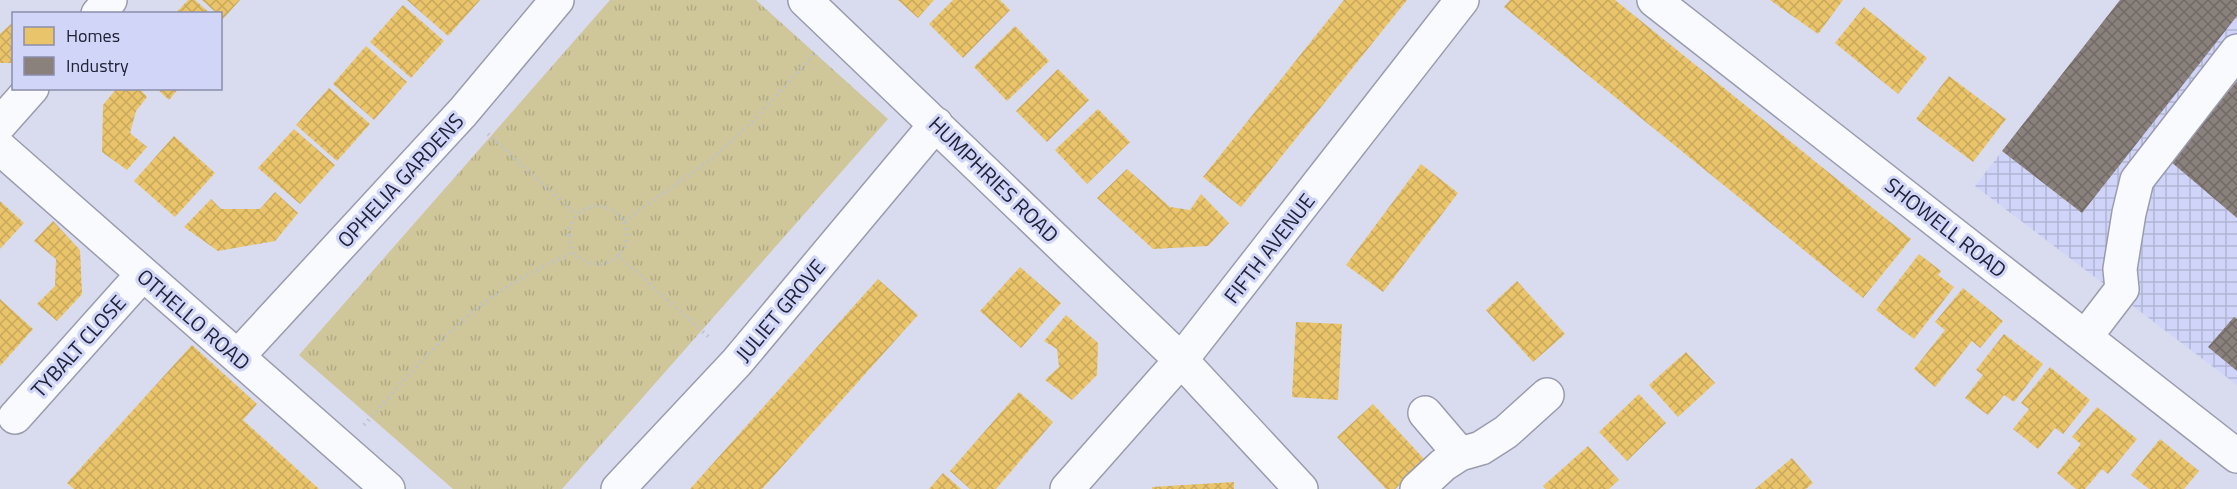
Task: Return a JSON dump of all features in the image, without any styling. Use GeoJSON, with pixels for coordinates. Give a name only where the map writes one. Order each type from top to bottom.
{"type":"FeatureCollection","features":[{"type":"Feature","properties":{"kind":"street"},"geometry":{"type":"LineString","coordinates":[[100,12],[110,0]]}},
{"type":"Feature","properties":{"kind":"street","name":"OPHELIA GARDENS"},"geometry":{"type":"LineString","coordinates":[[238,356],[463,112],[557,0]]}},
{"type":"Feature","properties":{"kind":"street","name":"HUMPHRIES ROAD"},"geometry":{"type":"LineString","coordinates":[[805,0],[1181,360],[1301,489]]}},
{"type":"Feature","properties":{"kind":"street","name":"FIFTH AVENUE"},"geometry":{"type":"LineString","coordinates":[[1067,489],[1181,360],[1462,0]]}},
{"type":"Feature","properties":{"kind":"street","name":"SHOWELL ROAD"},"geometry":{"type":"LineString","coordinates":[[1654,0],[2237,456]]}},
{"type":"Feature","properties":{"kind":"street"},"geometry":{"type":"LineString","coordinates":[[2086,336],[2122,289],[2120,269],[2137,180],[2237,51]]}},
{"type":"Feature","properties":{"kind":"street"},"geometry":{"type":"LineString","coordinates":[[0,124],[30,90]]}},
{"type":"Feature","properties":{"kind":"street","name":"JULIET GROVE"},"geometry":{"type":"LineString","coordinates":[[618,489],[737,362],[936,124]]}},
{"type":"Feature","properties":{"kind":"street","name":"OTHELLO ROAD"},"geometry":{"type":"LineString","coordinates":[[0,148],[388,489]]}},
{"type":"Feature","properties":{"kind":"street","name":"TYBALT CLOSE"},"geometry":{"type":"LineString","coordinates":[[15,417],[142,275]]}},
{"type":"Feature","properties":{"kind":"street"},"geometry":{"type":"LineString","coordinates":[[1417,489],[1443,465],[1460,454],[1481,448],[1506,432],[1547,395]]}},
{"type":"Feature","properties":{"kind":"street"},"geometry":{"type":"LineString","coordinates":[[1425,413],[1460,454]]}},
{"type":"Feature","properties":{"kind":"path"},"geometry":{"type":"LineString","coordinates":[[624,221],[709,161],[752,122],[838,30]]}},
{"type":"Feature","properties":{"kind":"path"},"geometry":{"type":"LineString","coordinates":[[463,112],[576,214]]}},
{"type":"Feature","properties":{"kind":"path"},"geometry":{"type":"LineString","coordinates":[[602,205],[618,213],[624,221],[627,239],[618,255],[601,264],[581,259],[574,252],[568,233],[576,214],[593,206],[602,205]]}},
{"type":"Feature","properties":{"kind":"path"},"geometry":{"type":"LineString","coordinates":[[342,449],[458,326],[499,292],[532,272],[574,252]]}},
{"type":"Feature","properties":{"kind":"path"},"geometry":{"type":"LineString","coordinates":[[618,255],[737,362]]}},
{"type":"Feature","properties":{"kind":"shaded area"},"geometry":{"type":"Polygon","coordinates":[[[2120,0],[2237,0],[2237,385],[1975,186],[2120,0]]]}},
{"type":"Feature","properties":{"kind":"green space"},"geometry":{"type":"Polygon","coordinates":[[[610,0],[756,0],[888,119],[562,489],[453,489],[299,355],[610,0]]]}},
{"type":"Feature","properties":{"kind":"building: Homes"},"geometry":{"type":"Polygon","coordinates":[[[188,0],[195,0],[209,12],[177,12],[188,0]]]}},
{"type":"Feature","properties":{"kind":"building: Homes"},"geometry":{"type":"Polygon","coordinates":[[[202,0],[240,0],[223,19],[222,12],[215,12],[202,0]]]}},
{"type":"Feature","properties":{"kind":"building: Homes"},"geometry":{"type":"Polygon","coordinates":[[[407,0],[480,0],[448,36],[407,0]]]}},
{"type":"Feature","properties":{"kind":"building: Homes"},"geometry":{"type":"Polygon","coordinates":[[[898,0],[934,0],[918,18],[898,0]]]}},
{"type":"Feature","properties":{"kind":"building: Homes"},"geometry":{"type":"Polygon","coordinates":[[[953,0],[1000,0],[1010,10],[963,58],[929,24],[953,0]]]}},
{"type":"Feature","properties":{"kind":"building: Homes"},"geometry":{"type":"Polygon","coordinates":[[[1344,0],[1407,0],[1241,207],[1203,177],[1344,0]]]}},
{"type":"Feature","properties":{"kind":"building: Homes"},"geometry":{"type":"Polygon","coordinates":[[[1510,0],[1615,0],[1911,239],[1863,298],[1504,7],[1510,0]]]}},
{"type":"Feature","properties":{"kind":"building: Homes"},"geometry":{"type":"Polygon","coordinates":[[[1770,0],[1843,0],[1818,34],[1770,0]]]}},
{"type":"Feature","properties":{"kind":"building: Homes"},"geometry":{"type":"Polygon","coordinates":[[[403,5],[444,41],[411,78],[370,42],[403,5]]]}},
{"type":"Feature","properties":{"kind":"building: Homes"},"geometry":{"type":"Polygon","coordinates":[[[1864,7],[1927,58],[1898,94],[1835,43],[1864,7]]]}},
{"type":"Feature","properties":{"kind":"building: Homes"},"geometry":{"type":"Polygon","coordinates":[[[12,23],[12,63],[0,63],[0,34],[12,23]]]}},
{"type":"Feature","properties":{"kind":"building: Homes"},"geometry":{"type":"Polygon","coordinates":[[[1015,26],[1049,61],[1007,101],[974,67],[1015,26]]]}},
{"type":"Feature","properties":{"kind":"building: Homes"},"geometry":{"type":"Polygon","coordinates":[[[366,46],[407,82],[374,120],[333,84],[366,46]]]}},
{"type":"Feature","properties":{"kind":"building: Homes"},"geometry":{"type":"Polygon","coordinates":[[[1058,69],[1089,100],[1047,142],[1016,111],[1058,69]]]}},
{"type":"Feature","properties":{"kind":"building: Homes"},"geometry":{"type":"Polygon","coordinates":[[[1949,76],[2006,119],[1973,162],[1916,119],[1949,76]]]}},
{"type":"Feature","properties":{"kind":"building: Homes"},"geometry":{"type":"Polygon","coordinates":[[[329,88],[370,124],[337,161],[296,125],[329,88]]]}},
{"type":"Feature","properties":{"kind":"building: Homes"},"geometry":{"type":"Polygon","coordinates":[[[115,90],[141,90],[147,97],[136,111],[130,133],[147,147],[127,170],[102,152],[103,105],[115,90]]]}},
{"type":"Feature","properties":{"kind":"building: Homes"},"geometry":{"type":"Polygon","coordinates":[[[158,90],[177,90],[169,100],[158,90]]]}},
{"type":"Feature","properties":{"kind":"building: Homes"},"geometry":{"type":"Polygon","coordinates":[[[1098,109],[1130,142],[1087,184],[1055,150],[1098,109]]]}},
{"type":"Feature","properties":{"kind":"building: Homes"},"geometry":{"type":"Polygon","coordinates":[[[294,129],[335,165],[300,204],[258,168],[294,129]]]}},
{"type":"Feature","properties":{"kind":"building: Homes"},"geometry":{"type":"Polygon","coordinates":[[[174,136],[215,173],[175,217],[134,181],[174,136]]]}},
{"type":"Feature","properties":{"kind":"building: Homes"},"geometry":{"type":"Polygon","coordinates":[[[1421,164],[1458,193],[1383,292],[1346,265],[1421,164]]]}},
{"type":"Feature","properties":{"kind":"building: Homes"},"geometry":{"type":"Polygon","coordinates":[[[1127,169],[1170,207],[1190,210],[1201,194],[1229,223],[1208,246],[1153,249],[1097,198],[1127,169]]]}},
{"type":"Feature","properties":{"kind":"building: Homes"},"geometry":{"type":"Polygon","coordinates":[[[275,192],[298,213],[275,241],[218,251],[184,227],[211,199],[221,209],[260,209],[275,192]]]}},
{"type":"Feature","properties":{"kind":"building: Homes"},"geometry":{"type":"Polygon","coordinates":[[[0,201],[24,223],[0,249],[0,201]]]}},
{"type":"Feature","properties":{"kind":"building: Homes"},"geometry":{"type":"Polygon","coordinates":[[[53,221],[80,250],[82,294],[57,321],[37,304],[55,286],[56,259],[34,241],[53,221]]]}},
{"type":"Feature","properties":{"kind":"building: Homes"},"geometry":{"type":"Polygon","coordinates":[[[1919,254],[1941,271],[1938,275],[1954,287],[1914,339],[1876,310],[1919,254]]]}},
{"type":"Feature","properties":{"kind":"building: Homes"},"geometry":{"type":"Polygon","coordinates":[[[1020,267],[1061,303],[1021,348],[980,311],[1020,267]]]}},
{"type":"Feature","properties":{"kind":"building: Homes"},"geometry":{"type":"Polygon","coordinates":[[[878,279],[918,315],[762,489],[690,489],[878,279]]]}},
{"type":"Feature","properties":{"kind":"building: Homes"},"geometry":{"type":"Polygon","coordinates":[[[1517,281],[1565,334],[1533,362],[1486,310],[1517,281]]]}},
{"type":"Feature","properties":{"kind":"building: Homes"},"geometry":{"type":"Polygon","coordinates":[[[1963,288],[2003,321],[1980,348],[1972,341],[1935,387],[1914,369],[1945,330],[1935,322],[1963,288]]]}},
{"type":"Feature","properties":{"kind":"building: Homes"},"geometry":{"type":"Polygon","coordinates":[[[0,299],[33,329],[0,366],[0,299]]]}},
{"type":"Feature","properties":{"kind":"building: Homes"},"geometry":{"type":"Polygon","coordinates":[[[1066,315],[1098,343],[1097,375],[1072,400],[1045,380],[1059,367],[1057,349],[1044,341],[1066,315]]]}},
{"type":"Feature","properties":{"kind":"building: Homes"},"geometry":{"type":"Polygon","coordinates":[[[1296,322],[1342,324],[1338,400],[1292,397],[1296,322]]]}},
{"type":"Feature","properties":{"kind":"building: Homes"},"geometry":{"type":"Polygon","coordinates":[[[2004,334],[2043,364],[2014,402],[2004,395],[1988,415],[1965,398],[1983,375],[1976,370],[2004,334]]]}},
{"type":"Feature","properties":{"kind":"building: Homes"},"geometry":{"type":"Polygon","coordinates":[[[192,345],[257,404],[243,420],[319,489],[74,489],[67,483],[192,345]]]}},
{"type":"Feature","properties":{"kind":"building: Homes"},"geometry":{"type":"Polygon","coordinates":[[[1686,352],[1715,383],[1678,417],[1649,385],[1686,352]]]}},
{"type":"Feature","properties":{"kind":"building: Homes"},"geometry":{"type":"Polygon","coordinates":[[[2050,367],[2090,400],[2063,434],[2055,428],[2038,449],[2013,429],[2029,409],[2021,403],[2050,367]]]}},
{"type":"Feature","properties":{"kind":"building: Homes"},"geometry":{"type":"Polygon","coordinates":[[[1019,392],[1053,422],[996,489],[970,489],[950,471],[1019,392]]]}},
{"type":"Feature","properties":{"kind":"building: Homes"},"geometry":{"type":"Polygon","coordinates":[[[1639,394],[1666,423],[1627,461],[1599,432],[1639,394]]]}},
{"type":"Feature","properties":{"kind":"building: Homes"},"geometry":{"type":"Polygon","coordinates":[[[1373,404],[1426,461],[1395,489],[1386,489],[1337,437],[1373,404]]]}},
{"type":"Feature","properties":{"kind":"building: Homes"},"geometry":{"type":"Polygon","coordinates":[[[2097,407],[2137,439],[2108,474],[2102,469],[2085,489],[2076,489],[2057,473],[2081,444],[2072,437],[2097,407]]]}},
{"type":"Feature","properties":{"kind":"building: Homes"},"geometry":{"type":"Polygon","coordinates":[[[2160,439],[2199,471],[2184,489],[2149,489],[2131,475],[2160,439]]]}},
{"type":"Feature","properties":{"kind":"building: Homes"},"geometry":{"type":"Polygon","coordinates":[[[1588,446],[1619,480],[1609,489],[1546,489],[1543,486],[1588,446]]]}},
{"type":"Feature","properties":{"kind":"building: Homes"},"geometry":{"type":"Polygon","coordinates":[[[1792,458],[1813,483],[1806,489],[1755,489],[1792,458]]]}},
{"type":"Feature","properties":{"kind":"building: Homes"},"geometry":{"type":"Polygon","coordinates":[[[943,473],[961,489],[929,489],[943,473]]]}},
{"type":"Feature","properties":{"kind":"building: Homes"},"geometry":{"type":"Polygon","coordinates":[[[1234,482],[1234,489],[1152,489],[1152,487],[1234,482]]]}},
{"type":"Feature","properties":{"kind":"building: Industry"},"geometry":{"type":"Polygon","coordinates":[[[2120,0],[2237,0],[2237,16],[2082,213],[2002,151],[2120,0]]]}},
{"type":"Feature","properties":{"kind":"building: Industry"},"geometry":{"type":"Polygon","coordinates":[[[2237,81],[2237,218],[2170,161],[2237,81]]]}},
{"type":"Feature","properties":{"kind":"building: Industry"},"geometry":{"type":"Polygon","coordinates":[[[2234,317],[2237,319],[2237,371],[2208,347],[2234,317]]]}}]}
